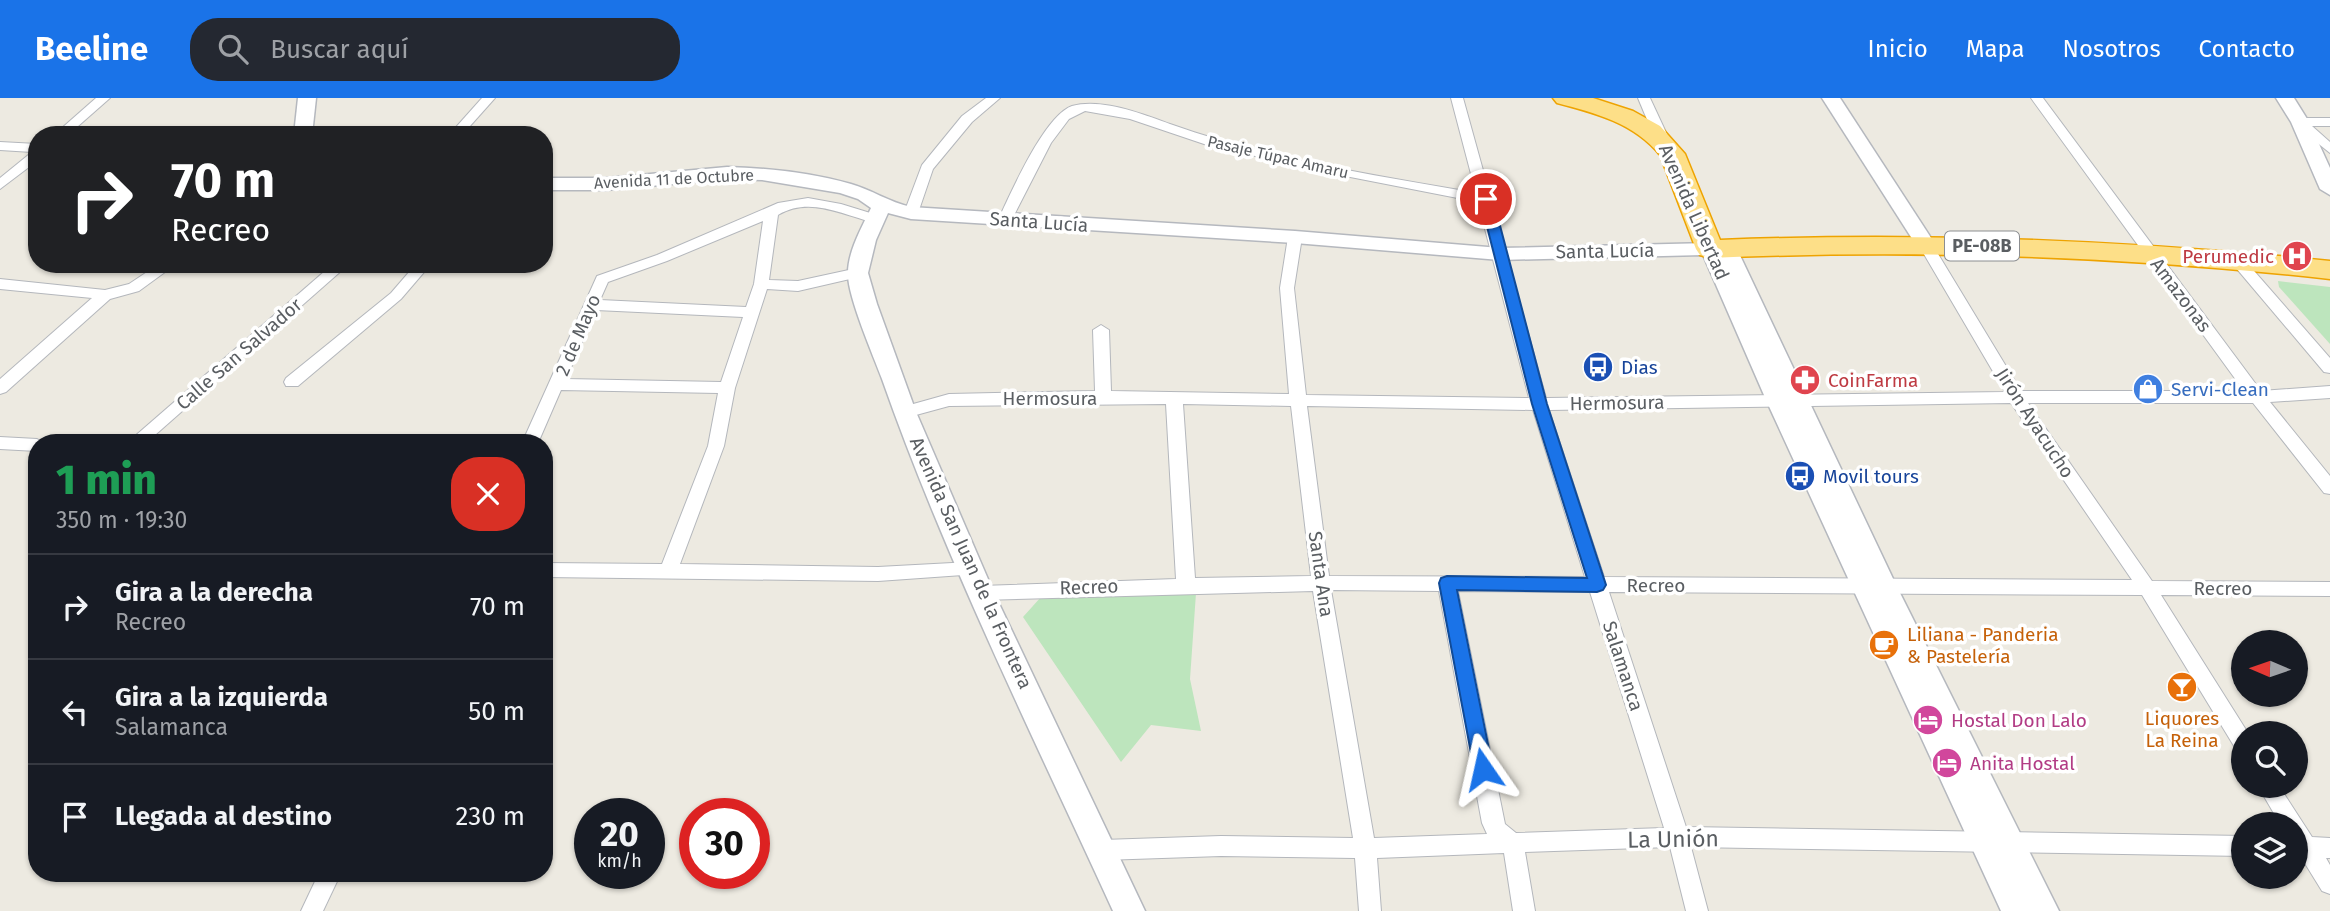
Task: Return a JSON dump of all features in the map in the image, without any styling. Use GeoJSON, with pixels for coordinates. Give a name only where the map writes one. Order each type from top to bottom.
{"type":"FeatureCollection","features":[{"type":"Feature","properties":{"kind":"highway"},"geometry":{"type":"LineString","coordinates":[[1565,98],[1639,122],[1659,132]]}},
{"type":"Feature","properties":{"kind":"highway"},"geometry":{"type":"LineString","coordinates":[[1588,98],[1659,132]]}},
{"type":"Feature","properties":{"kind":"highway","name":"Avenida Libertad"},"geometry":{"type":"LineString","coordinates":[[1659,132],[1719,249]]}},
{"type":"Feature","properties":{"kind":"highway","name":"Santa Lucía"},"geometry":{"type":"LineString","coordinates":[[1719,249],[1925,244],[2149,252],[2330,270]]}},
{"type":"Feature","properties":{"kind":"street"},"geometry":{"type":"LineString","coordinates":[[71,126],[104,98]]}},
{"type":"Feature","properties":{"kind":"street"},"geometry":{"type":"LineString","coordinates":[[304,126],[307,98]]}},
{"type":"Feature","properties":{"kind":"street"},"geometry":{"type":"LineString","coordinates":[[463,126],[489,98]]}},
{"type":"Feature","properties":{"kind":"street"},"geometry":{"type":"LineString","coordinates":[[911,213],[927,168],[967,119],[994,98]]}},
{"type":"Feature","properties":{"kind":"street","name":"Salamanca"},"geometry":{"type":"LineString","coordinates":[[1457,98],[1539,404],[1678,837],[1697,911]]}},
{"type":"Feature","properties":{"kind":"street"},"geometry":{"type":"LineString","coordinates":[[1644,98],[1659,132]]}},
{"type":"Feature","properties":{"kind":"street","name":"Jirón Ayacucho"},"geometry":{"type":"LineString","coordinates":[[1830,98],[1925,244],[2016,397],[2147,588],[2231,724]]}},
{"type":"Feature","properties":{"kind":"street","name":"Amazonas"},"geometry":{"type":"LineString","coordinates":[[2037,98],[2257,397],[2330,488]]}},
{"type":"Feature","properties":{"kind":"street"},"geometry":{"type":"LineString","coordinates":[[2285,98],[2300,121],[2330,189]]}},
{"type":"Feature","properties":{"kind":"street","name":"Pasaje Túpac Amaru"},"geometry":{"type":"LineString","coordinates":[[1005,220],[1043,146],[1073,109],[1094,106],[1214,144],[1321,169],[1486,199]]}},
{"type":"Feature","properties":{"kind":"street"},"geometry":{"type":"LineString","coordinates":[[2300,121],[2330,121]]}},
{"type":"Feature","properties":{"kind":"street"},"geometry":{"type":"LineString","coordinates":[[2300,121],[2330,149]]}},
{"type":"Feature","properties":{"kind":"street"},"geometry":{"type":"LineString","coordinates":[[0,146],[28,148]]}},
{"type":"Feature","properties":{"kind":"street"},"geometry":{"type":"LineString","coordinates":[[0,185],[28,162]]}},
{"type":"Feature","properties":{"kind":"street","name":"Avenida 11 de Octubre"},"geometry":{"type":"LineString","coordinates":[[553,184],[606,184],[727,173],[762,174],[844,188],[874,199],[878,213]]}},
{"type":"Feature","properties":{"kind":"street","name":"2 de Mayo"},"geometry":{"type":"LineString","coordinates":[[534,434],[602,279],[662,258],[771,213],[784,205],[812,203],[878,213]]}},
{"type":"Feature","properties":{"kind":"street"},"geometry":{"type":"LineString","coordinates":[[668,573],[716,446],[727,388],[761,284],[771,213]]}},
{"type":"Feature","properties":{"kind":"street"},"geometry":{"type":"LineString","coordinates":[[761,284],[799,286],[858,273],[866,240],[878,213]]}},
{"type":"Feature","properties":{"kind":"street","name":"Santa Lucía"},"geometry":{"type":"LineString","coordinates":[[878,213],[1295,237],[1500,254],[1719,249]]}},
{"type":"Feature","properties":{"kind":"street","name":"Santa Ana"},"geometry":{"type":"LineString","coordinates":[[1295,237],[1287,288],[1299,402],[1321,583],[1365,848],[1370,911]]}},
{"type":"Feature","properties":{"kind":"street","name":"Avenida Libertad"},"geometry":{"type":"LineString","coordinates":[[1719,249],[1872,585],[1998,844],[2043,911]]}},
{"type":"Feature","properties":{"kind":"street"},"geometry":{"type":"LineString","coordinates":[[2236,259],[2330,368]]}},
{"type":"Feature","properties":{"kind":"street"},"geometry":{"type":"LineString","coordinates":[[0,285],[105,295],[134,288],[156,273]]}},
{"type":"Feature","properties":{"kind":"street","name":"Calle San Salvador"},"geometry":{"type":"LineString","coordinates":[[145,434],[332,273]]}},
{"type":"Feature","properties":{"kind":"street"},"geometry":{"type":"LineString","coordinates":[[292,382],[396,296],[416,273]]}},
{"type":"Feature","properties":{"kind":"street","name":"Avenida San Juan de la Frontera"},"geometry":{"type":"LineString","coordinates":[[858,273],[905,412],[981,593],[1103,850],[1129,911]]}},
{"type":"Feature","properties":{"kind":"street"},"geometry":{"type":"LineString","coordinates":[[0,388],[105,295]]}},
{"type":"Feature","properties":{"kind":"street"},"geometry":{"type":"LineString","coordinates":[[591,305],[753,312]]}},
{"type":"Feature","properties":{"kind":"street"},"geometry":{"type":"LineString","coordinates":[[1101,330],[1103,397]]}},
{"type":"Feature","properties":{"kind":"street"},"geometry":{"type":"LineString","coordinates":[[557,384],[727,388]]}},
{"type":"Feature","properties":{"kind":"street","name":"Hermosura"},"geometry":{"type":"LineString","coordinates":[[905,412],[949,400],[1103,397],[1539,404],[2016,397],[2257,397],[2330,392]]}},
{"type":"Feature","properties":{"kind":"street"},"geometry":{"type":"LineString","coordinates":[[1174,398],[1186,585]]}},
{"type":"Feature","properties":{"kind":"street"},"geometry":{"type":"LineString","coordinates":[[0,443],[28,445]]}},
{"type":"Feature","properties":{"kind":"street"},"geometry":{"type":"LineString","coordinates":[[553,570],[878,574],[971,569]]}},
{"type":"Feature","properties":{"kind":"street","name":"Recreo"},"geometry":{"type":"LineString","coordinates":[[981,593],[1321,583],[2330,589]]}},
{"type":"Feature","properties":{"kind":"street"},"geometry":{"type":"LineString","coordinates":[[1447,583],[1493,823],[1497,831],[1513,843],[1524,911]]}},
{"type":"Feature","properties":{"kind":"street","name":"La Unión"},"geometry":{"type":"LineString","coordinates":[[1103,850],[1221,846],[1365,848],[1678,837],[2231,846]]}},
{"type":"Feature","properties":{"kind":"street","name":"Avenida Libertad"},"geometry":{"type":"LineString","coordinates":[[1998,844],[2017,911]]}},
{"type":"Feature","properties":{"kind":"street"},"geometry":{"type":"LineString","coordinates":[[2308,844],[2330,848]]}},
{"type":"Feature","properties":{"kind":"street"},"geometry":{"type":"LineString","coordinates":[[2308,854],[2330,884]]}},
{"type":"Feature","properties":{"kind":"street"},"geometry":{"type":"LineString","coordinates":[[312,911],[326,882]]}},
{"type":"Feature","properties":{"kind":"green space"},"geometry":{"type":"Polygon","coordinates":[[[2278,281],[2330,287],[2330,344],[2279,287],[2278,281]]]}},
{"type":"Feature","properties":{"kind":"green space"},"geometry":{"type":"Polygon","coordinates":[[[1050,587],[1196,593],[1190,679],[1201,731],[1151,725],[1121,762],[1023,617],[1050,587]]]}},
{"type":"Feature","properties":{"kind":"place","name":"Perumedic"},"geometry":{"type":"Point","coordinates":[2297,256]}},
{"type":"Feature","properties":{"kind":"place","name":"Dias"},"geometry":{"type":"Point","coordinates":[1598,367]}},
{"type":"Feature","properties":{"kind":"place","name":"CoinFarma"},"geometry":{"type":"Point","coordinates":[1805,380]}},
{"type":"Feature","properties":{"kind":"place","name":"Servi-Clean"},"geometry":{"type":"Point","coordinates":[2148,389]}},
{"type":"Feature","properties":{"kind":"place","name":"Movil tours"},"geometry":{"type":"Point","coordinates":[1800,476]}},
{"type":"Feature","properties":{"kind":"place","name":"Liliana - Panderia & Pastelería"},"geometry":{"type":"Point","coordinates":[1884,645]}},
{"type":"Feature","properties":{"kind":"place","name":"Liquores La Reina"},"geometry":{"type":"Point","coordinates":[2182,687]}},
{"type":"Feature","properties":{"kind":"place","name":"Hostal Don Lalo"},"geometry":{"type":"Point","coordinates":[1928,720]}},
{"type":"Feature","properties":{"kind":"place","name":"Anita Hostal"},"geometry":{"type":"Point","coordinates":[1947,763]}},
{"type":"Feature","properties":{"kind":"route"},"geometry":{"type":"LineString","coordinates":[[1483,769],[1447,583],[1597,585],[1539,404],[1486,199]]}}]}
